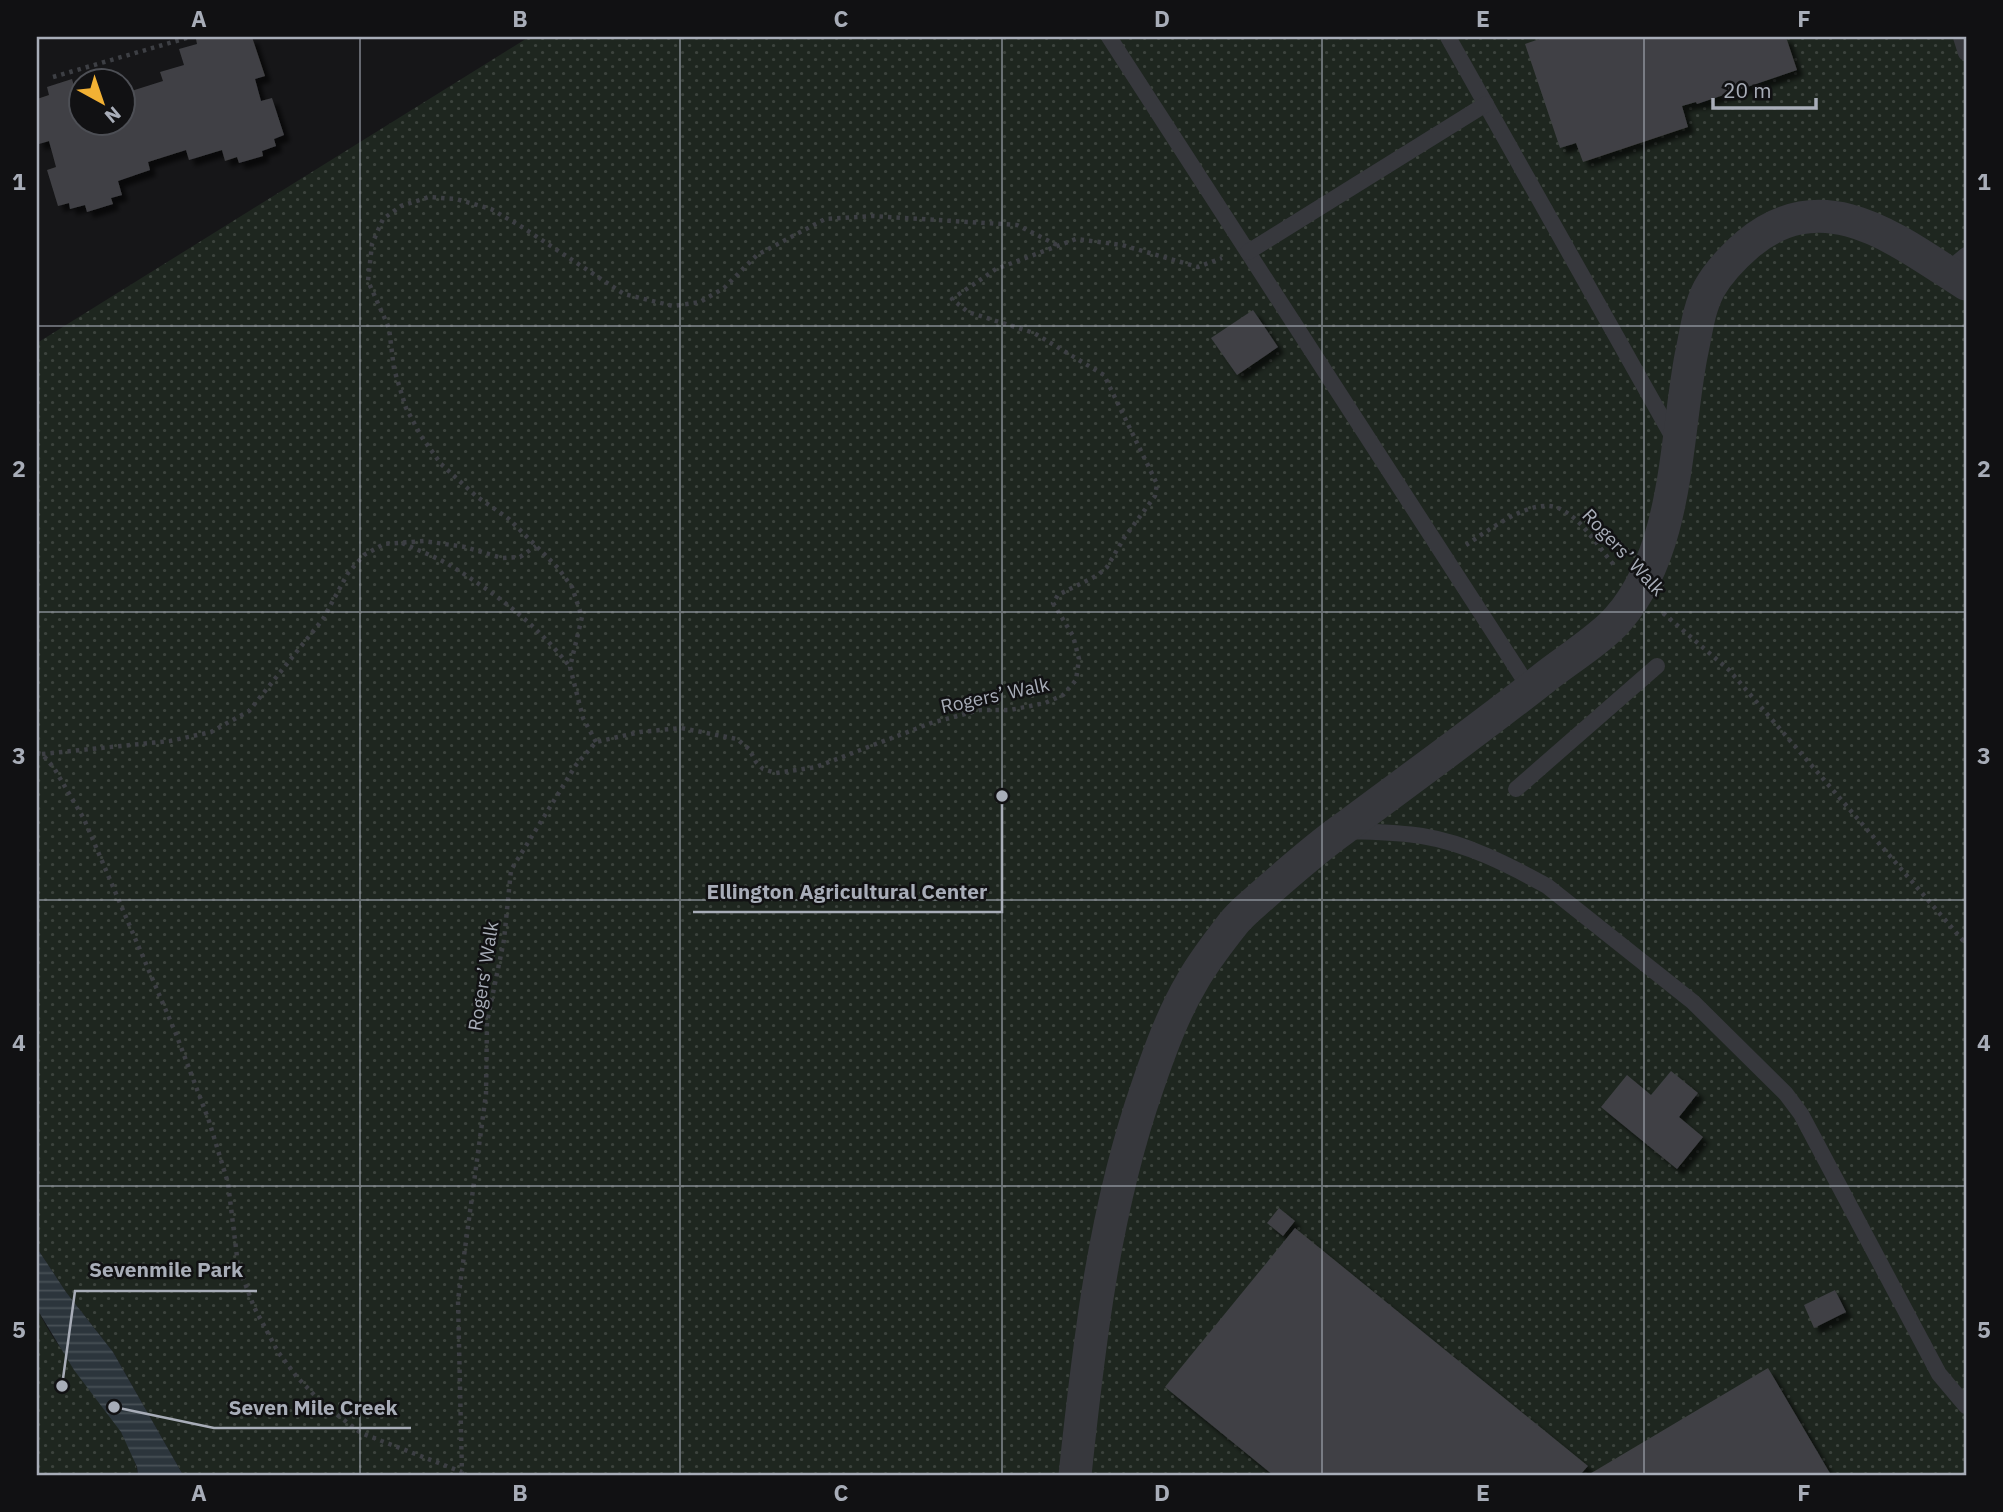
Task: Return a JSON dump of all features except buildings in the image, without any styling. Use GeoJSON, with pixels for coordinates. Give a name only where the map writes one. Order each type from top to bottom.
{"type":"FeatureCollection","features":[{"type":"Feature","properties":{"kind":"street"},"geometry":{"type":"LineString","coordinates":[[1075,1475],[1089,1342],[1111,1216],[1132,1130],[1163,1042],[1191,982],[1235,920],[1297,864],[1340,830],[1472,735],[1617,621],[1637,591],[1660,544],[1698,319],[1705,298],[1727,264],[1768,229],[1782,222],[1808,216],[1832,216],[1856,221],[1960,270]]}},
{"type":"Feature","properties":{"kind":"lane"},"geometry":{"type":"LineString","coordinates":[[1448,37],[1678,446]]}},
{"type":"Feature","properties":{"kind":"lane"},"geometry":{"type":"LineString","coordinates":[[1961,37],[1966,53]]}},
{"type":"Feature","properties":{"kind":"lane"},"geometry":{"type":"LineString","coordinates":[[1112,38],[1530,689]]}},
{"type":"Feature","properties":{"kind":"lane"},"geometry":{"type":"LineString","coordinates":[[1248,252],[1486,104]]}},
{"type":"Feature","properties":{"kind":"lane"},"geometry":{"type":"LineString","coordinates":[[1516,789],[1657,666]]}},
{"type":"Feature","properties":{"kind":"lane"},"geometry":{"type":"LineString","coordinates":[[1340,830],[1421,836],[1446,841],[1522,872],[1547,886],[1693,1002],[1786,1094],[1801,1114],[1939,1374],[1966,1406]]}},
{"type":"Feature","properties":{"kind":"path"},"geometry":{"type":"LineString","coordinates":[[53,77],[190,37]]}},
{"type":"Feature","properties":{"kind":"path"},"geometry":{"type":"LineString","coordinates":[[570,667],[582,617],[572,587],[558,568],[509,519],[476,496],[441,464],[421,436],[406,408],[394,369],[389,328],[368,281],[372,244],[383,219],[401,206],[429,197],[456,199],[491,209],[624,294],[673,306],[700,302],[724,288],[757,256],[825,219],[873,216],[1017,225],[1057,245]]}},
{"type":"Feature","properties":{"kind":"path","name":"Rogers’ Walk"},"geometry":{"type":"LineString","coordinates":[[462,1474],[458,1300],[486,1094],[487,1023],[504,940],[511,870],[576,765],[596,742],[640,732],[681,728],[737,739],[750,749],[763,769],[776,773],[816,767],[931,723],[979,710],[1010,710],[1045,703],[1063,695],[1076,680],[1079,659],[1073,636],[1054,603],[1058,595],[1098,575],[1107,567],[1154,496],[1157,484],[1104,375],[1034,333],[968,312],[952,299],[996,270],[1076,239],[1101,241],[1198,267],[1228,255]]}},
{"type":"Feature","properties":{"kind":"path","name":"Rogers’ Walk"},"geometry":{"type":"LineString","coordinates":[[1445,557],[1520,512],[1538,507],[1556,507],[1581,526],[1637,591],[1729,670],[1966,944]]}},
{"type":"Feature","properties":{"kind":"path"},"geometry":{"type":"LineString","coordinates":[[39,754],[170,741],[211,732],[249,711],[323,619],[348,573],[364,555],[384,544],[424,541],[465,547],[502,558],[520,557],[536,545]]}},
{"type":"Feature","properties":{"kind":"path"},"geometry":{"type":"LineString","coordinates":[[401,542],[454,568],[550,641],[570,667],[583,718],[596,742]]}},
{"type":"Feature","properties":{"kind":"path"},"geometry":{"type":"LineString","coordinates":[[39,754],[68,789],[84,820],[176,1034],[209,1121],[228,1183],[238,1265],[254,1307],[278,1352],[323,1404],[361,1433],[462,1474]]}},
{"type":"Feature","properties":{"kind":"shaded area"},"geometry":{"type":"Polygon","coordinates":[[[529,37],[1966,37],[1966,1475],[183,1475],[113,1352],[66,1292],[37,1248],[37,343],[529,37]]]}},
{"type":"Feature","properties":{"kind":"shaded area"},"geometry":{"type":"Polygon","coordinates":[[[37,1248],[66,1292],[113,1352],[183,1475],[138,1475],[121,1432],[74,1370],[37,1309],[37,1248]]]}},
{"type":"Feature","properties":{"kind":"shaded area"},"geometry":{"type":"Polygon","coordinates":[[[37,1309],[53,1337],[126,1440],[138,1475],[37,1475],[37,1309]]]}},
{"type":"Feature","properties":{"kind":"place","name":"Ellington Agricultural Center"},"geometry":{"type":"Point","coordinates":[1002,796]}},
{"type":"Feature","properties":{"kind":"place","name":"Sevenmile Park"},"geometry":{"type":"Point","coordinates":[62,1386]}},
{"type":"Feature","properties":{"kind":"place","name":"Seven Mile Creek"},"geometry":{"type":"Point","coordinates":[114,1407]}}]}
